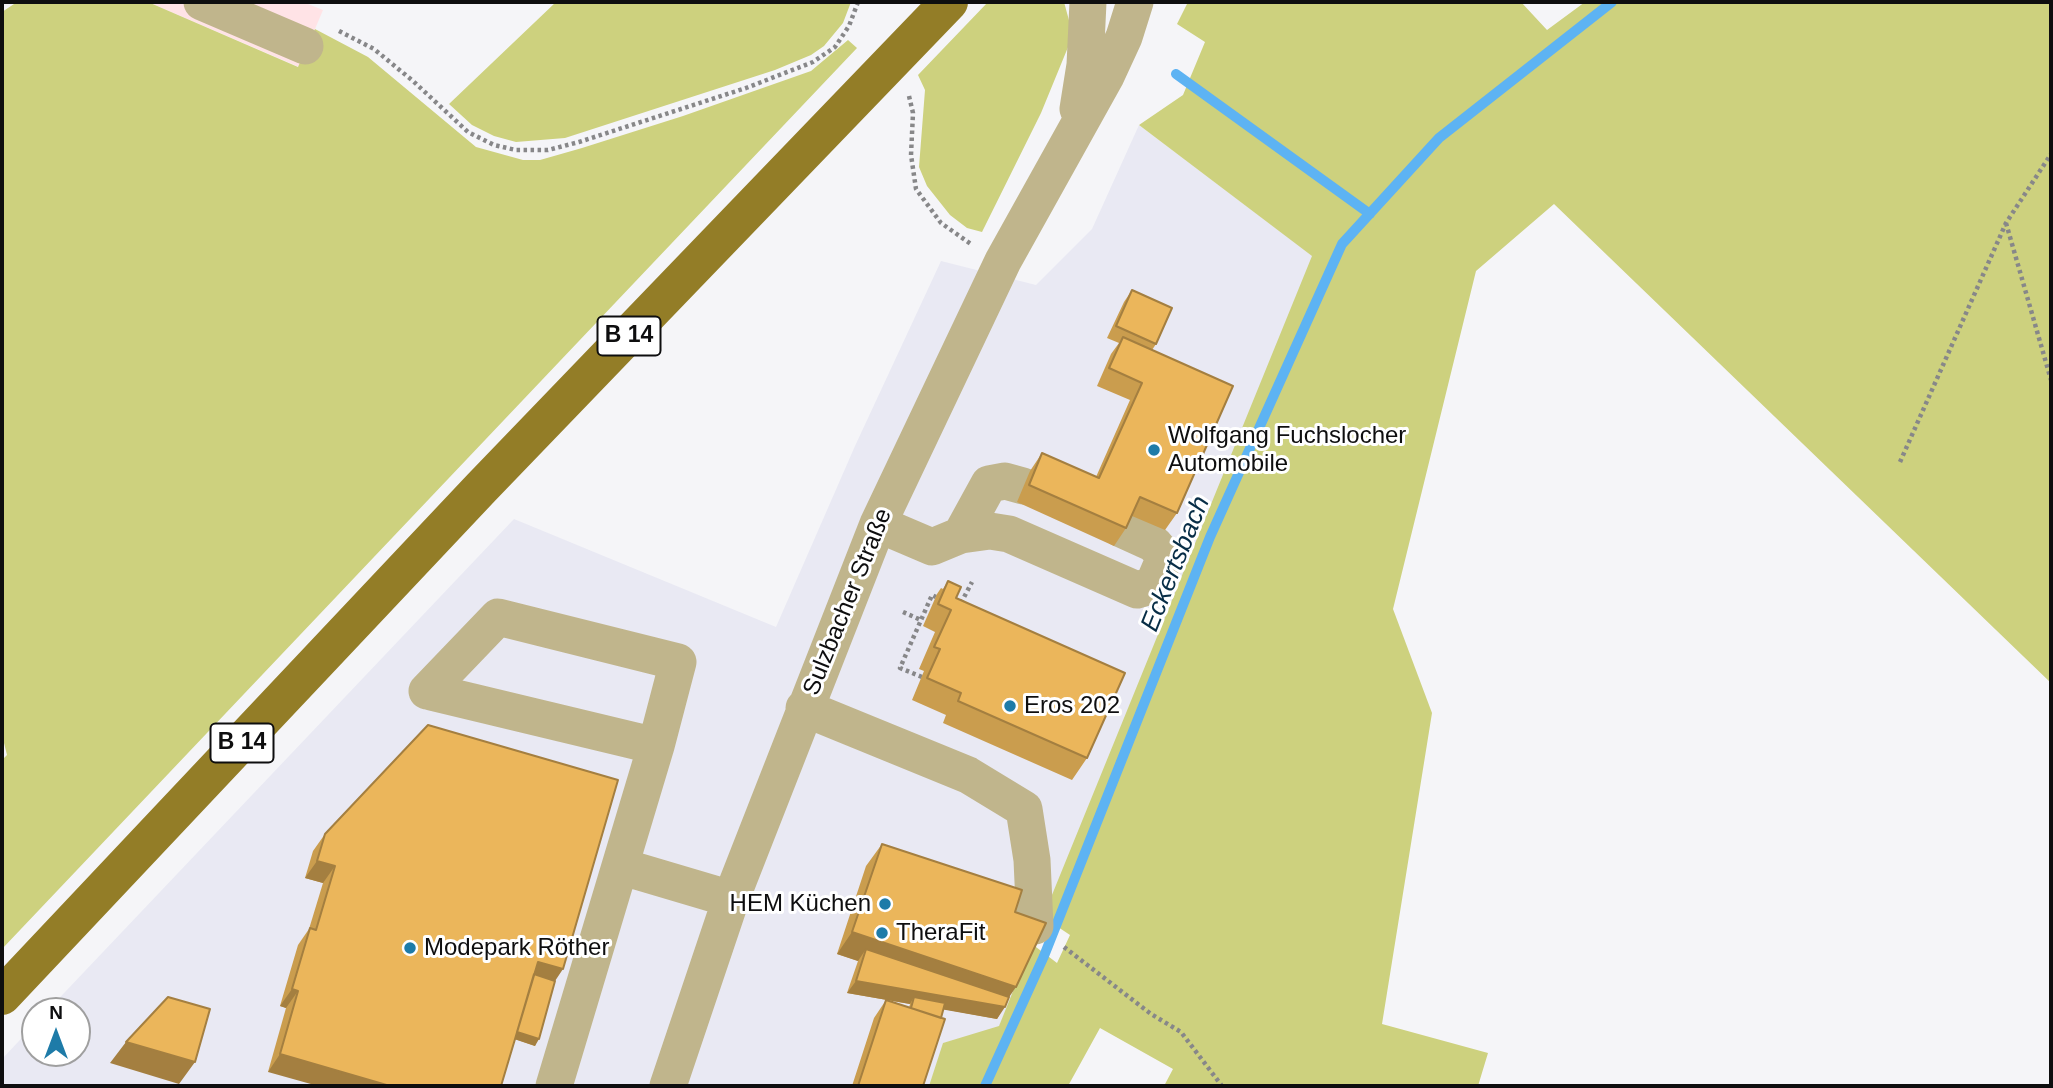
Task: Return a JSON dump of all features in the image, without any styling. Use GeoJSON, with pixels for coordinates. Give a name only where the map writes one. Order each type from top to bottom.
{"type":"FeatureCollection","features":[{"type":"Feature","properties":{"kind":"main road","name":"B 14"},"geometry":{"type":"LineString","coordinates":[[2,996],[481,488],[949,2]]}},
{"type":"Feature","properties":{"kind":"street"},"geometry":{"type":"LineString","coordinates":[[202,2],[305,46]]}},
{"type":"Feature","properties":{"kind":"street"},"geometry":{"type":"LineString","coordinates":[[1073,138],[1085,65],[1088,2]]}},
{"type":"Feature","properties":{"kind":"street","name":"Sulzbacher Straße"},"geometry":{"type":"LineString","coordinates":[[668,1086],[731,899],[878,524],[1003,261],[1073,138],[1124,37],[1135,2]]}},
{"type":"Feature","properties":{"kind":"street"},"geometry":{"type":"LineString","coordinates":[[961,535],[989,484],[1005,481],[1023,486]]}},
{"type":"Feature","properties":{"kind":"street"},"geometry":{"type":"LineString","coordinates":[[878,524],[932,547],[961,535],[990,531],[1009,534],[1137,590],[1153,585],[1165,557],[1154,544],[1121,530]]}},
{"type":"Feature","properties":{"kind":"street"},"geometry":{"type":"LineString","coordinates":[[547,1078],[656,746],[678,662],[498,617],[427,691],[656,746]]}},
{"type":"Feature","properties":{"kind":"street"},"geometry":{"type":"LineString","coordinates":[[804,708],[968,775],[1024,809],[1031,860],[1035,926]]}},
{"type":"Feature","properties":{"kind":"street"},"geometry":{"type":"LineString","coordinates":[[623,867],[731,899]]}},
{"type":"Feature","properties":{"kind":"path"},"geometry":{"type":"LineString","coordinates":[[339,30],[374,49],[413,80],[468,132],[494,145],[516,150],[548,150],[746,88],[813,62],[835,47],[849,26],[858,2]]}},
{"type":"Feature","properties":{"kind":"path"},"geometry":{"type":"LineString","coordinates":[[907,88],[913,113],[911,155],[916,189],[941,223],[975,248]]}},
{"type":"Feature","properties":{"kind":"path"},"geometry":{"type":"LineString","coordinates":[[1900,462],[2006,223],[2051,153]]}},
{"type":"Feature","properties":{"kind":"path"},"geometry":{"type":"LineString","coordinates":[[2006,223],[2051,380]]}},
{"type":"Feature","properties":{"kind":"path"},"geometry":{"type":"LineString","coordinates":[[959,607],[972,582]]}},
{"type":"Feature","properties":{"kind":"path"},"geometry":{"type":"LineString","coordinates":[[922,677],[900,668],[932,596],[936,597]]}},
{"type":"Feature","properties":{"kind":"path"},"geometry":{"type":"LineString","coordinates":[[903,611],[922,620]]}},
{"type":"Feature","properties":{"kind":"path"},"geometry":{"type":"LineString","coordinates":[[1068,950],[1151,1014],[1181,1032],[1222,1086]]}},
{"type":"Feature","properties":{"kind":"shaded area"},"geometry":{"type":"Polygon","coordinates":[[[148,2],[303,2],[323,10],[299,67],[148,2]]]}},
{"type":"Feature","properties":{"kind":"shaded area"},"geometry":{"type":"Polygon","coordinates":[[[1139,125],[1313,256],[999,1027],[944,1043],[929,1086],[2,1086],[2,1059],[21,1039],[21,1067],[91,1067],[91,997],[60,997],[514,519],[776,627],[855,446],[941,261],[1036,285],[1092,229],[1139,125]]]}},
{"type":"Feature","properties":{"kind":"green space"},"geometry":{"type":"Polygon","coordinates":[[[17,2],[148,2],[298,67],[315,29],[368,57],[476,147],[523,160],[540,160],[582,148],[811,71],[848,40],[857,48],[2,949],[2,760],[7,755],[2,735],[2,12],[17,2]]]}},
{"type":"Feature","properties":{"kind":"green space"},"geometry":{"type":"Polygon","coordinates":[[[556,2],[851,2],[843,23],[824,46],[811,55],[775,70],[565,138],[516,142],[494,136],[472,125],[449,104],[556,2]]]}},
{"type":"Feature","properties":{"kind":"green space"},"geometry":{"type":"Polygon","coordinates":[[[988,2],[1064,2],[1073,35],[1041,113],[982,232],[967,228],[950,215],[927,186],[919,167],[925,90],[918,75],[988,2]]]}},
{"type":"Feature","properties":{"kind":"green space"},"geometry":{"type":"Polygon","coordinates":[[[1188,2],[1521,2],[1547,30],[1585,2],[2051,2],[2051,683],[1554,204],[1476,271],[1393,609],[1432,713],[1382,1024],[1488,1053],[1478,1086],[1164,1086],[1173,1069],[1100,1028],[1068,1086],[929,1086],[943,1043],[999,1026],[1032,944],[1057,963],[1070,935],[1043,917],[1312,256],[1139,125],[1183,95],[1205,42],[1177,24],[1188,2]]]}},
{"type":"Feature","properties":{"kind":"building"},"geometry":{"type":"Polygon","coordinates":[[[1132,290],[1172,308],[1156,344],[1116,326],[1132,290]]]}},
{"type":"Feature","properties":{"kind":"building","name":"Wolfgang Fuchslocher Automobile"},"geometry":{"type":"Polygon","coordinates":[[[1123,337],[1233,386],[1177,513],[1140,497],[1126,528],[1029,485],[1042,453],[1099,478],[1142,383],[1109,368],[1123,337]]]}},
{"type":"Feature","properties":{"kind":"building"},"geometry":{"type":"Polygon","coordinates":[[[948,581],[961,587],[956,598],[1125,673],[1087,758],[958,701],[961,693],[927,678],[940,649],[934,647],[951,610],[938,604],[948,581]]]}},
{"type":"Feature","properties":{"kind":"building"},"geometry":{"type":"Polygon","coordinates":[[[428,725],[618,780],[563,969],[538,962],[501,1086],[390,1086],[280,1054],[298,991],[292,989],[310,928],[316,930],[335,866],[317,861],[325,834],[428,725]]]}},
{"type":"Feature","properties":{"kind":"building"},"geometry":{"type":"Polygon","coordinates":[[[882,844],[1022,890],[1015,912],[1046,923],[1016,987],[852,932],[882,844]]]}},
{"type":"Feature","properties":{"kind":"building"},"geometry":{"type":"Polygon","coordinates":[[[866,949],[1009,997],[1005,1007],[856,981],[866,949]]]}},
{"type":"Feature","properties":{"kind":"building"},"geometry":{"type":"Polygon","coordinates":[[[534,974],[555,981],[539,1039],[517,1032],[534,974]]]}},
{"type":"Feature","properties":{"kind":"building"},"geometry":{"type":"Polygon","coordinates":[[[168,997],[210,1009],[195,1062],[126,1042],[168,997]]]}},
{"type":"Feature","properties":{"kind":"building"},"geometry":{"type":"Polygon","coordinates":[[[914,997],[945,1003],[941,1018],[911,1008],[914,997]]]}},
{"type":"Feature","properties":{"kind":"building"},"geometry":{"type":"Polygon","coordinates":[[[886,1000],[945,1019],[923,1086],[858,1086],[886,1000]]]}},
{"type":"Feature","properties":{"kind":"waterway","name":"Eckertsbach"},"geometry":{"type":"LineString","coordinates":[[985,1086],[1044,956],[1210,537],[1342,244],[1439,138],[1612,2]]}},
{"type":"Feature","properties":{"kind":"waterway"},"geometry":{"type":"LineString","coordinates":[[1176,74],[1370,214]]}},
{"type":"Feature","properties":{"kind":"place","name":"Wolfgang Fuchslocher Automobile"},"geometry":{"type":"Point","coordinates":[1154,450]}},
{"type":"Feature","properties":{"kind":"place","name":"Eros 202"},"geometry":{"type":"Point","coordinates":[1010,706]}},
{"type":"Feature","properties":{"kind":"place","name":"HEM Küchen"},"geometry":{"type":"Point","coordinates":[885,904]}},
{"type":"Feature","properties":{"kind":"place","name":"TheraFit"},"geometry":{"type":"Point","coordinates":[882,933]}},
{"type":"Feature","properties":{"kind":"place","name":"Modepark Röther"},"geometry":{"type":"Point","coordinates":[410,948]}}]}
